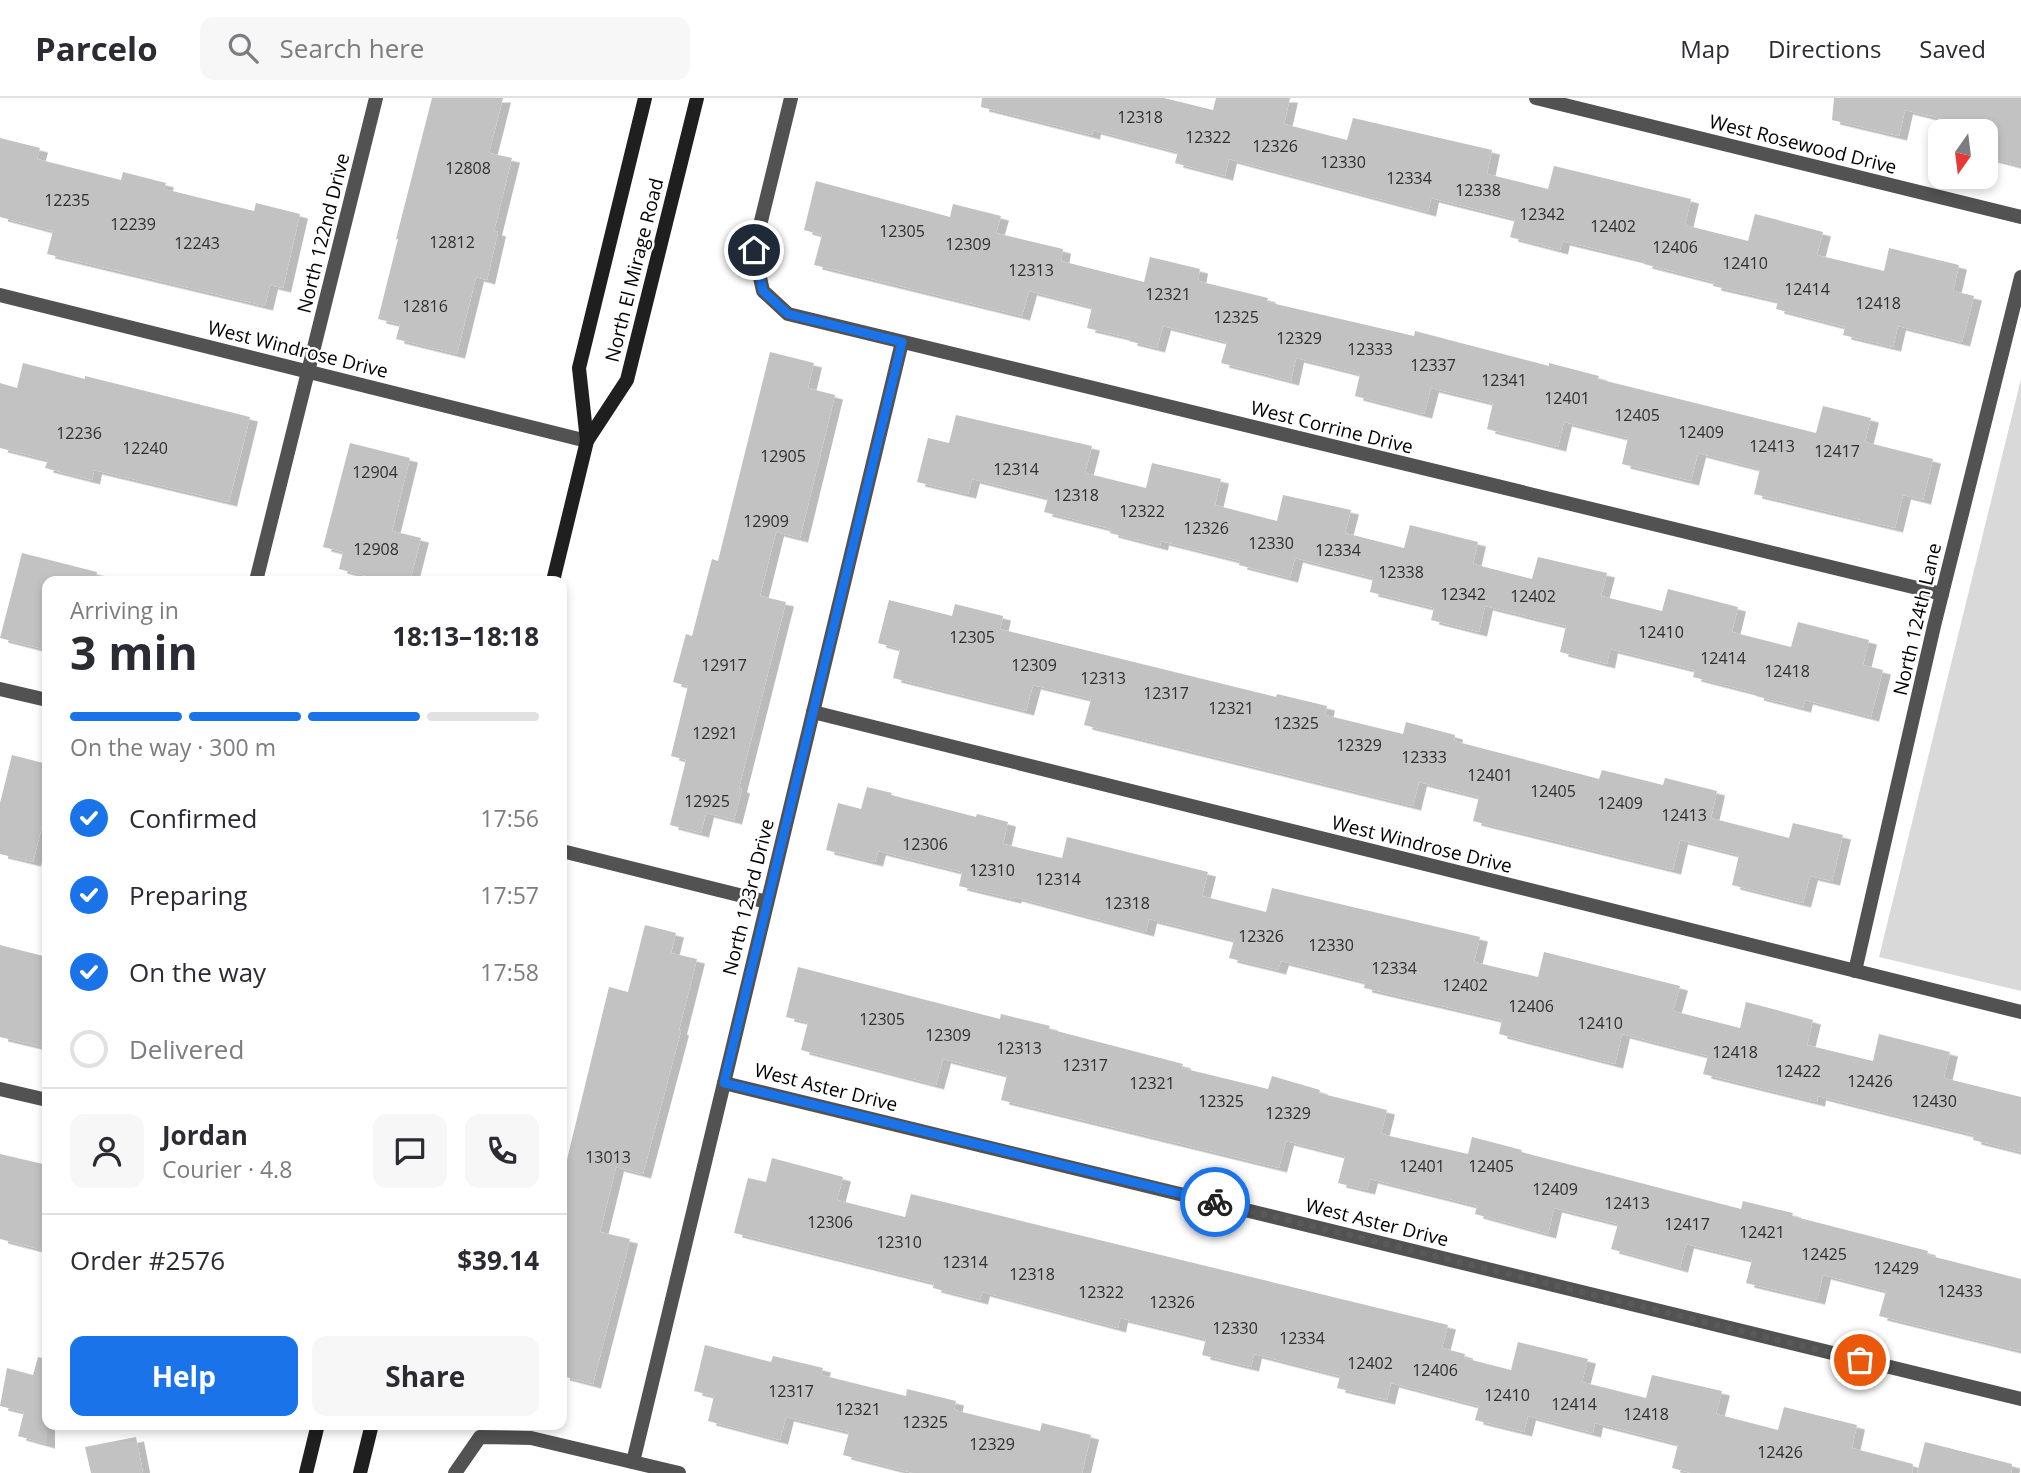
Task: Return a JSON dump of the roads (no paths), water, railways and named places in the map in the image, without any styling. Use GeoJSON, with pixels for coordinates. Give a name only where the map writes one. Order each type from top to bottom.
{"type":"FeatureCollection","features":[{"type":"Feature","properties":{"kind":"main road","name":"North El Mirage Road"},"geometry":{"type":"LineString","coordinates":[[587,441],[579,368],[645,98]]}},
{"type":"Feature","properties":{"kind":"main road","name":"North El Mirage Road"},"geometry":{"type":"LineString","coordinates":[[554,576],[587,441],[627,380],[696,98]]}},
{"type":"Feature","properties":{"kind":"main road"},"geometry":{"type":"LineString","coordinates":[[306,1473],[317,1430]]}},
{"type":"Feature","properties":{"kind":"main road"},"geometry":{"type":"LineString","coordinates":[[360,1473],[371,1430]]}},
{"type":"Feature","properties":{"kind":"street","name":"North 122nd Drive"},"geometry":{"type":"LineString","coordinates":[[257,576],[376,98]]}},
{"type":"Feature","properties":{"kind":"street","name":"West Corrine Drive"},"geometry":{"type":"LineString","coordinates":[[791,98],[754,250],[763,291],[788,314],[1942,594]]}},
{"type":"Feature","properties":{"kind":"street","name":"West Rosewood Drive"},"geometry":{"type":"LineString","coordinates":[[1536,98],[2021,217]]}},
{"type":"Feature","properties":{"kind":"street","name":"North 124th Lane"},"geometry":{"type":"LineString","coordinates":[[1855,971],[1942,594],[2021,277]]}},
{"type":"Feature","properties":{"kind":"street","name":"West Windrose Drive"},"geometry":{"type":"LineString","coordinates":[[0,295],[587,441]]}},
{"type":"Feature","properties":{"kind":"street","name":"North 123rd Drive"},"geometry":{"type":"LineString","coordinates":[[633,1462],[902,342]]}},
{"type":"Feature","properties":{"kind":"street"},"geometry":{"type":"LineString","coordinates":[[0,688],[42,699]]}},
{"type":"Feature","properties":{"kind":"street","name":"West Windrose Drive"},"geometry":{"type":"LineString","coordinates":[[813,712],[2021,1012]]}},
{"type":"Feature","properties":{"kind":"street"},"geometry":{"type":"LineString","coordinates":[[567,851],[767,902]]}},
{"type":"Feature","properties":{"kind":"street","name":"West Aster Drive"},"geometry":{"type":"LineString","coordinates":[[724,1083],[2021,1399]]}},
{"type":"Feature","properties":{"kind":"street"},"geometry":{"type":"LineString","coordinates":[[0,1089],[42,1099]]}},
{"type":"Feature","properties":{"kind":"street"},"geometry":{"type":"LineString","coordinates":[[455,1473],[480,1437],[531,1438],[679,1473]]}}]}
